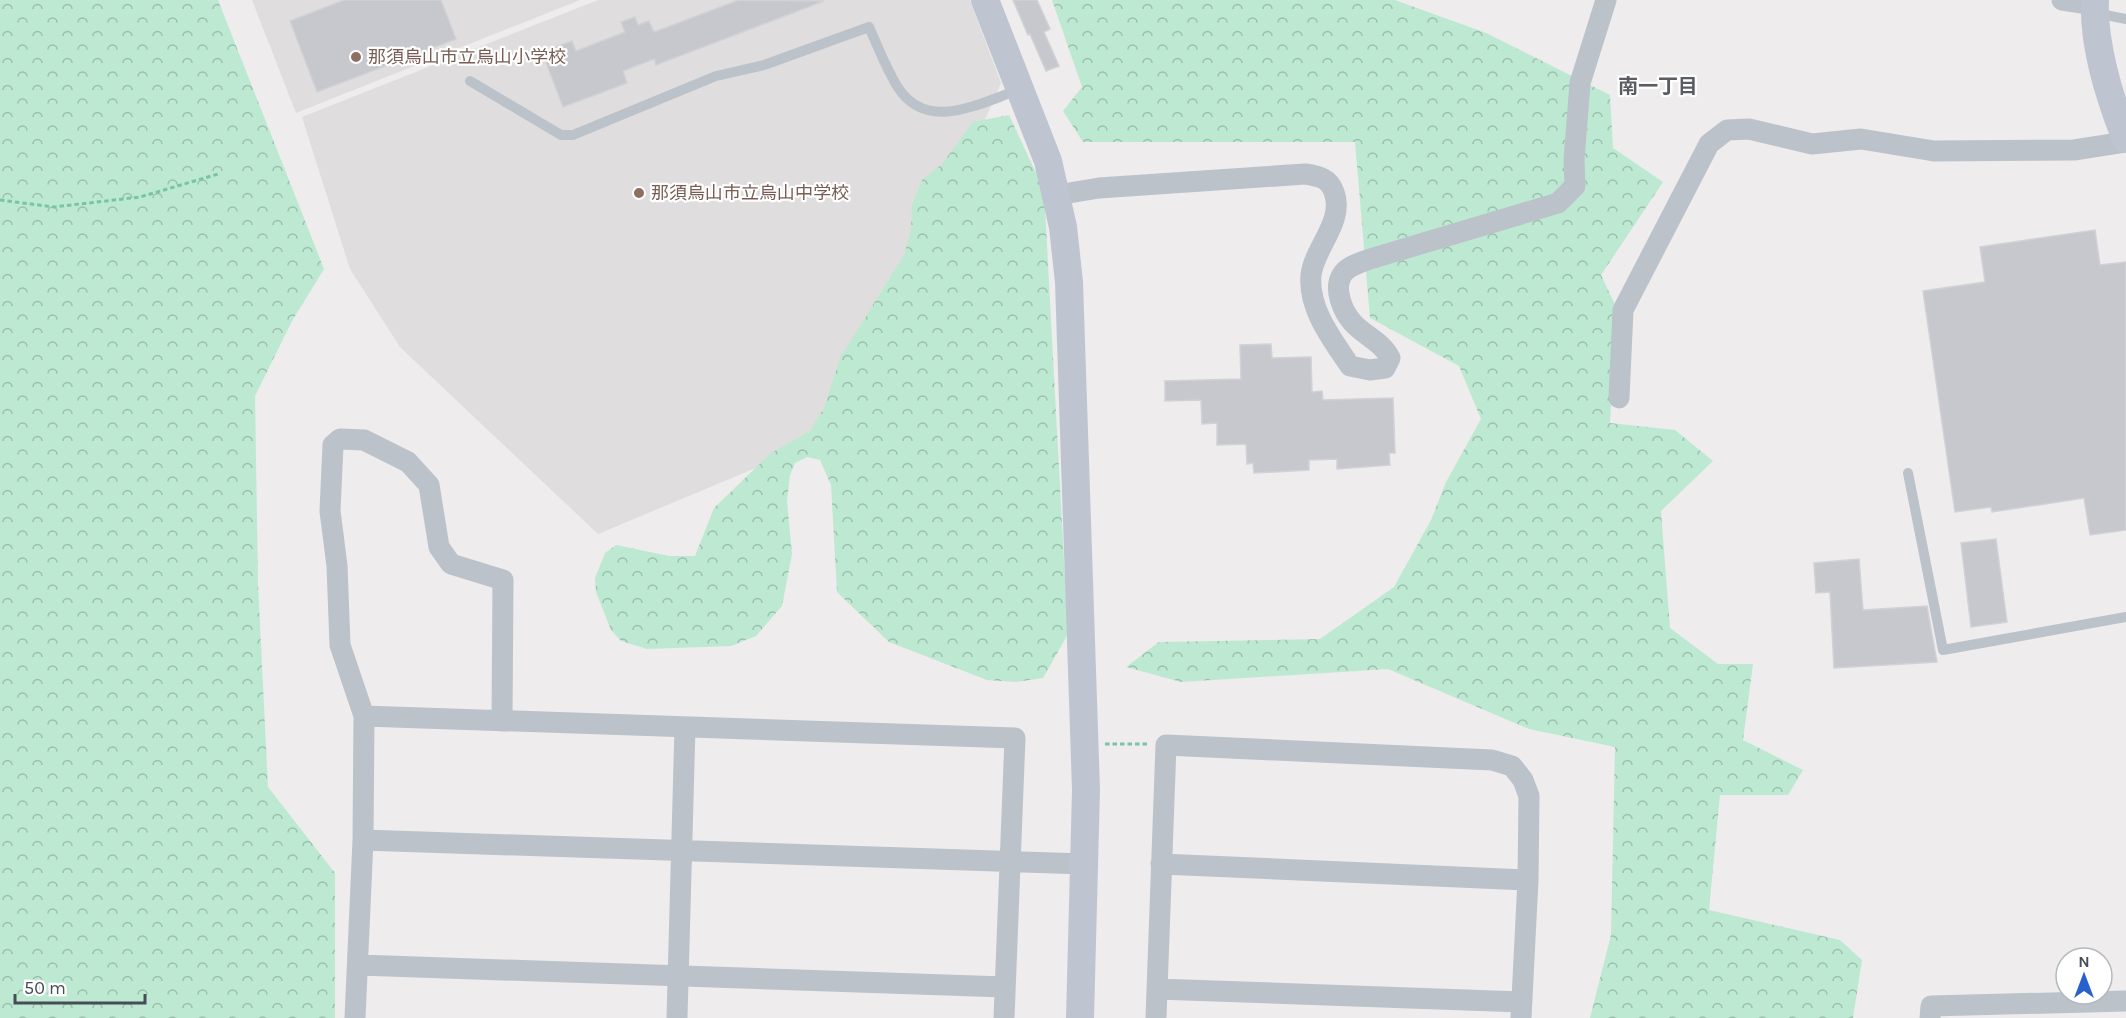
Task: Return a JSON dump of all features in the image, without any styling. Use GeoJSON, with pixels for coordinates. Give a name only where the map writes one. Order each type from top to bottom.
{"type":"FeatureCollection","features":[{"type":"Feature","properties":{"kind":"street"},"geometry":{"type":"LineString","coordinates":[[985,0],[1048,161],[1057,195],[1069,282],[1085,743],[1080,1018]]}},
{"type":"Feature","properties":{"kind":"street"},"geometry":{"type":"LineString","coordinates":[[1057,195],[1142,184],[1305,174],[1320,176],[1331,185],[1337,200],[1335,217],[1311,273],[1316,308],[1329,335],[1350,366],[1370,370],[1385,368],[1390,358],[1386,349],[1352,322],[1344,309],[1338,292],[1341,276],[1350,267],[1370,259],[1558,203],[1575,186],[1574,160],[1580,83],[1606,0]]}},
{"type":"Feature","properties":{"kind":"street"},"geometry":{"type":"LineString","coordinates":[[1619,398],[1623,310],[1709,144],[1727,130],[1749,129],[1812,144],[1861,139],[1934,151],[2074,150],[2126,141],[2104,75],[2096,6],[2062,0]]}},
{"type":"Feature","properties":{"kind":"street"},"geometry":{"type":"LineString","coordinates":[[355,1018],[363,840],[364,716],[340,645],[337,566],[330,511],[333,445],[340,439],[364,440],[408,462],[429,485],[439,547],[451,564],[503,580],[502,721]]}},
{"type":"Feature","properties":{"kind":"street"},"geometry":{"type":"LineString","coordinates":[[364,716],[1015,738],[1004,1018]]}},
{"type":"Feature","properties":{"kind":"street"},"geometry":{"type":"LineString","coordinates":[[677,1018],[685,727]]}},
{"type":"Feature","properties":{"kind":"street"},"geometry":{"type":"LineString","coordinates":[[1156,1018],[1161,864],[1166,745],[1492,760],[1512,766],[1523,780],[1529,796],[1528,880],[1521,1010],[1157,989]]}},
{"type":"Feature","properties":{"kind":"street"},"geometry":{"type":"LineString","coordinates":[[363,840],[1084,864]]}},
{"type":"Feature","properties":{"kind":"street"},"geometry":{"type":"LineString","coordinates":[[1161,864],[1528,880]]}},
{"type":"Feature","properties":{"kind":"street"},"geometry":{"type":"LineString","coordinates":[[359,964],[1005,987]]}},
{"type":"Feature","properties":{"kind":"street"},"geometry":{"type":"LineString","coordinates":[[1930,1018],[1931,1006],[2126,1001]]}},
{"type":"Feature","properties":{"kind":"lane"},"geometry":{"type":"LineString","coordinates":[[2096,6],[2126,19]]}},
{"type":"Feature","properties":{"kind":"lane"},"geometry":{"type":"LineString","coordinates":[[470,81],[561,135],[573,135],[716,76],[764,66],[869,27],[897,86],[910,102],[923,110],[943,112],[964,109],[1021,88]]}},
{"type":"Feature","properties":{"kind":"lane"},"geometry":{"type":"LineString","coordinates":[[1908,474],[1943,650],[2126,617]]}},
{"type":"Feature","properties":{"kind":"path"},"geometry":{"type":"LineString","coordinates":[[0,200],[54,207],[140,197],[218,174]]}},
{"type":"Feature","properties":{"kind":"path"},"geometry":{"type":"LineString","coordinates":[[1085,743],[1166,745]]}},
{"type":"Feature","properties":{"kind":"shaded area","name":"那須烏山市立烏山小学校"},"geometry":{"type":"Polygon","coordinates":[[[252,0],[580,0],[296,113],[252,0]]]}},
{"type":"Feature","properties":{"kind":"shaded area","name":"那須烏山市立烏山中学校"},"geometry":{"type":"Polygon","coordinates":[[[598,0],[970,0],[1001,83],[903,306],[801,449],[598,534],[400,347],[350,269],[302,117],[598,0]]]}},
{"type":"Feature","properties":{"kind":"green space"},"geometry":{"type":"Polygon","coordinates":[[[0,0],[218,0],[324,269],[292,321],[255,396],[258,584],[268,787],[335,873],[335,1018],[0,1018],[0,0]]]}},
{"type":"Feature","properties":{"kind":"green space"},"geometry":{"type":"Polygon","coordinates":[[[1052,0],[1395,0],[1486,33],[1610,95],[1613,148],[1663,182],[1601,275],[1616,307],[1610,423],[1675,430],[1713,461],[1661,511],[1670,628],[1718,664],[1753,664],[1743,740],[1803,770],[1788,795],[1720,795],[1709,910],[1840,940],[1862,960],[1853,1018],[1590,1018],[1611,935],[1615,747],[1529,729],[1388,669],[1181,682],[1126,667],[1159,642],[1320,639],[1394,587],[1431,520],[1446,482],[1481,419],[1459,366],[1370,318],[1355,142],[1083,142],[1063,111],[1082,87],[1052,0]]]}},
{"type":"Feature","properties":{"kind":"green space"},"geometry":{"type":"Polygon","coordinates":[[[1009,115],[1044,190],[1068,634],[1043,678],[1016,682],[987,680],[889,642],[837,592],[831,485],[820,460],[807,457],[795,463],[790,475],[787,501],[792,554],[782,606],[756,636],[731,646],[647,649],[621,641],[611,630],[596,592],[595,578],[605,553],[616,545],[669,556],[695,556],[714,508],[771,453],[810,431],[824,408],[840,358],[904,255],[911,230],[912,205],[922,180],[942,164],[973,122],[1009,115]]]}},
{"type":"Feature","properties":{"kind":"building"},"geometry":{"type":"Polygon","coordinates":[[[344,0],[441,0],[456,39],[317,92],[290,21],[344,0]]]}},
{"type":"Feature","properties":{"kind":"building"},"geometry":{"type":"Polygon","coordinates":[[[739,0],[824,1],[656,65],[654,59],[623,71],[627,83],[563,107],[542,52],[572,41],[576,51],[625,32],[621,22],[635,17],[638,25],[649,21],[654,32],[739,0]]]}},
{"type":"Feature","properties":{"kind":"building"},"geometry":{"type":"Polygon","coordinates":[[[1013,0],[1037,0],[1050,29],[1044,32],[1059,66],[1046,71],[1013,0]]]}},
{"type":"Feature","properties":{"kind":"building"},"geometry":{"type":"Polygon","coordinates":[[[2095,230],[2100,265],[2126,262],[2126,530],[2090,535],[2084,498],[1992,512],[1991,507],[1955,512],[1923,291],[1985,282],[1980,247],[2095,230]]]}},
{"type":"Feature","properties":{"kind":"building"},"geometry":{"type":"Polygon","coordinates":[[[1271,344],[1272,358],[1311,357],[1312,392],[1322,391],[1323,400],[1393,398],[1395,453],[1389,453],[1390,465],[1337,469],[1337,459],[1309,460],[1309,470],[1254,473],[1253,463],[1247,464],[1246,444],[1217,445],[1217,423],[1202,424],[1201,400],[1165,401],[1165,381],[1241,379],[1240,345],[1271,344]]]}},
{"type":"Feature","properties":{"kind":"building"},"geometry":{"type":"Polygon","coordinates":[[[1996,539],[2007,622],[1971,627],[1961,543],[1996,539]]]}},
{"type":"Feature","properties":{"kind":"building"},"geometry":{"type":"Polygon","coordinates":[[[1859,559],[1863,610],[1927,606],[1937,662],[1834,668],[1830,592],[1816,593],[1814,563],[1859,559]]]}},
{"type":"Feature","properties":{"kind":"place","name":"那須烏山市立烏山小学校"},"geometry":{"type":"Point","coordinates":[356,57]}},
{"type":"Feature","properties":{"kind":"place","name":"那須烏山市立烏山中学校"},"geometry":{"type":"Point","coordinates":[639,193]}},
{"type":"Feature","properties":{"kind":"district","name":"南一丁目"},"geometry":{"type":"Point","coordinates":[1658,86]}}]}
